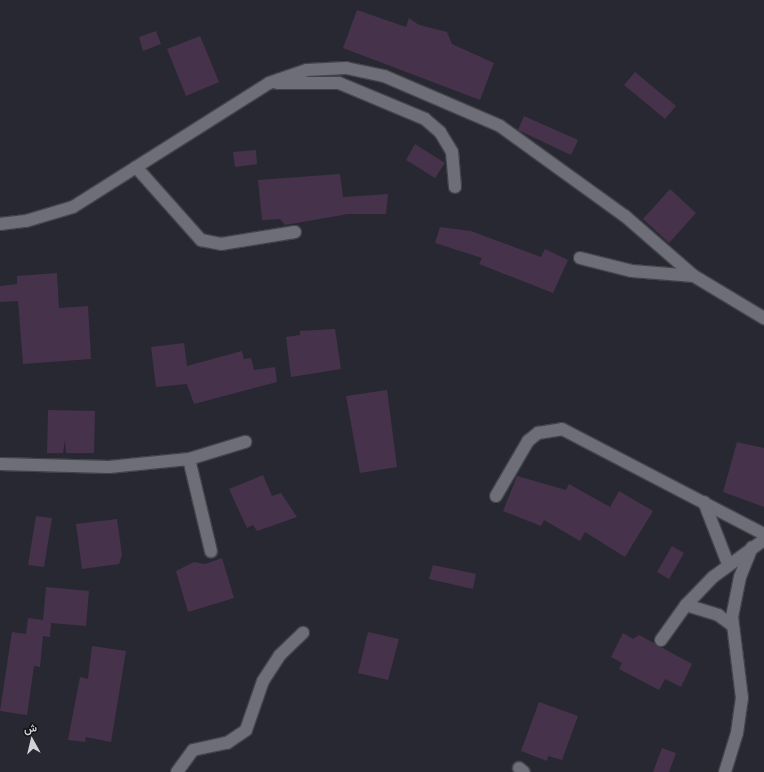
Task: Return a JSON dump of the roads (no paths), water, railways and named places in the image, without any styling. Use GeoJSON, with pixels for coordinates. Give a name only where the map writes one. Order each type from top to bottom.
{"type":"FeatureCollection","features":[{"type":"Feature","properties":{"kind":"street"},"geometry":{"type":"LineString","coordinates":[[0,224],[26,221],[73,207],[269,83],[307,70],[365,70],[470,110],[520,139],[625,216],[694,276],[764,318]]}},
{"type":"Feature","properties":{"kind":"street"},"geometry":{"type":"LineString","coordinates":[[269,83],[339,83],[425,119],[440,132],[452,152],[455,186]]}},
{"type":"Feature","properties":{"kind":"street"},"geometry":{"type":"LineString","coordinates":[[136,167],[201,240],[221,244],[295,232]]}},
{"type":"Feature","properties":{"kind":"street"},"geometry":{"type":"LineString","coordinates":[[580,258],[632,271],[694,276]]}},
{"type":"Feature","properties":{"kind":"street"},"geometry":{"type":"LineString","coordinates":[[496,496],[528,441],[538,433],[562,429],[764,534]]}},
{"type":"Feature","properties":{"kind":"street"},"geometry":{"type":"LineString","coordinates":[[0,464],[109,467],[189,459],[245,442]]}},
{"type":"Feature","properties":{"kind":"street"},"geometry":{"type":"LineString","coordinates":[[189,459],[211,551]]}},
{"type":"Feature","properties":{"kind":"street"},"geometry":{"type":"LineString","coordinates":[[704,502],[728,564]]}},
{"type":"Feature","properties":{"kind":"street"},"geometry":{"type":"LineString","coordinates":[[661,640],[686,605],[728,564],[764,540]]}},
{"type":"Feature","properties":{"kind":"street"},"geometry":{"type":"LineString","coordinates":[[725,772],[737,733],[742,698],[732,625],[740,577],[752,547]]}},
{"type":"Feature","properties":{"kind":"street"},"geometry":{"type":"LineString","coordinates":[[686,605],[718,616],[732,625]]}},
{"type":"Feature","properties":{"kind":"street"},"geometry":{"type":"LineString","coordinates":[[177,772],[193,750],[227,743],[246,730],[263,681],[280,655],[303,633]]}}]}
